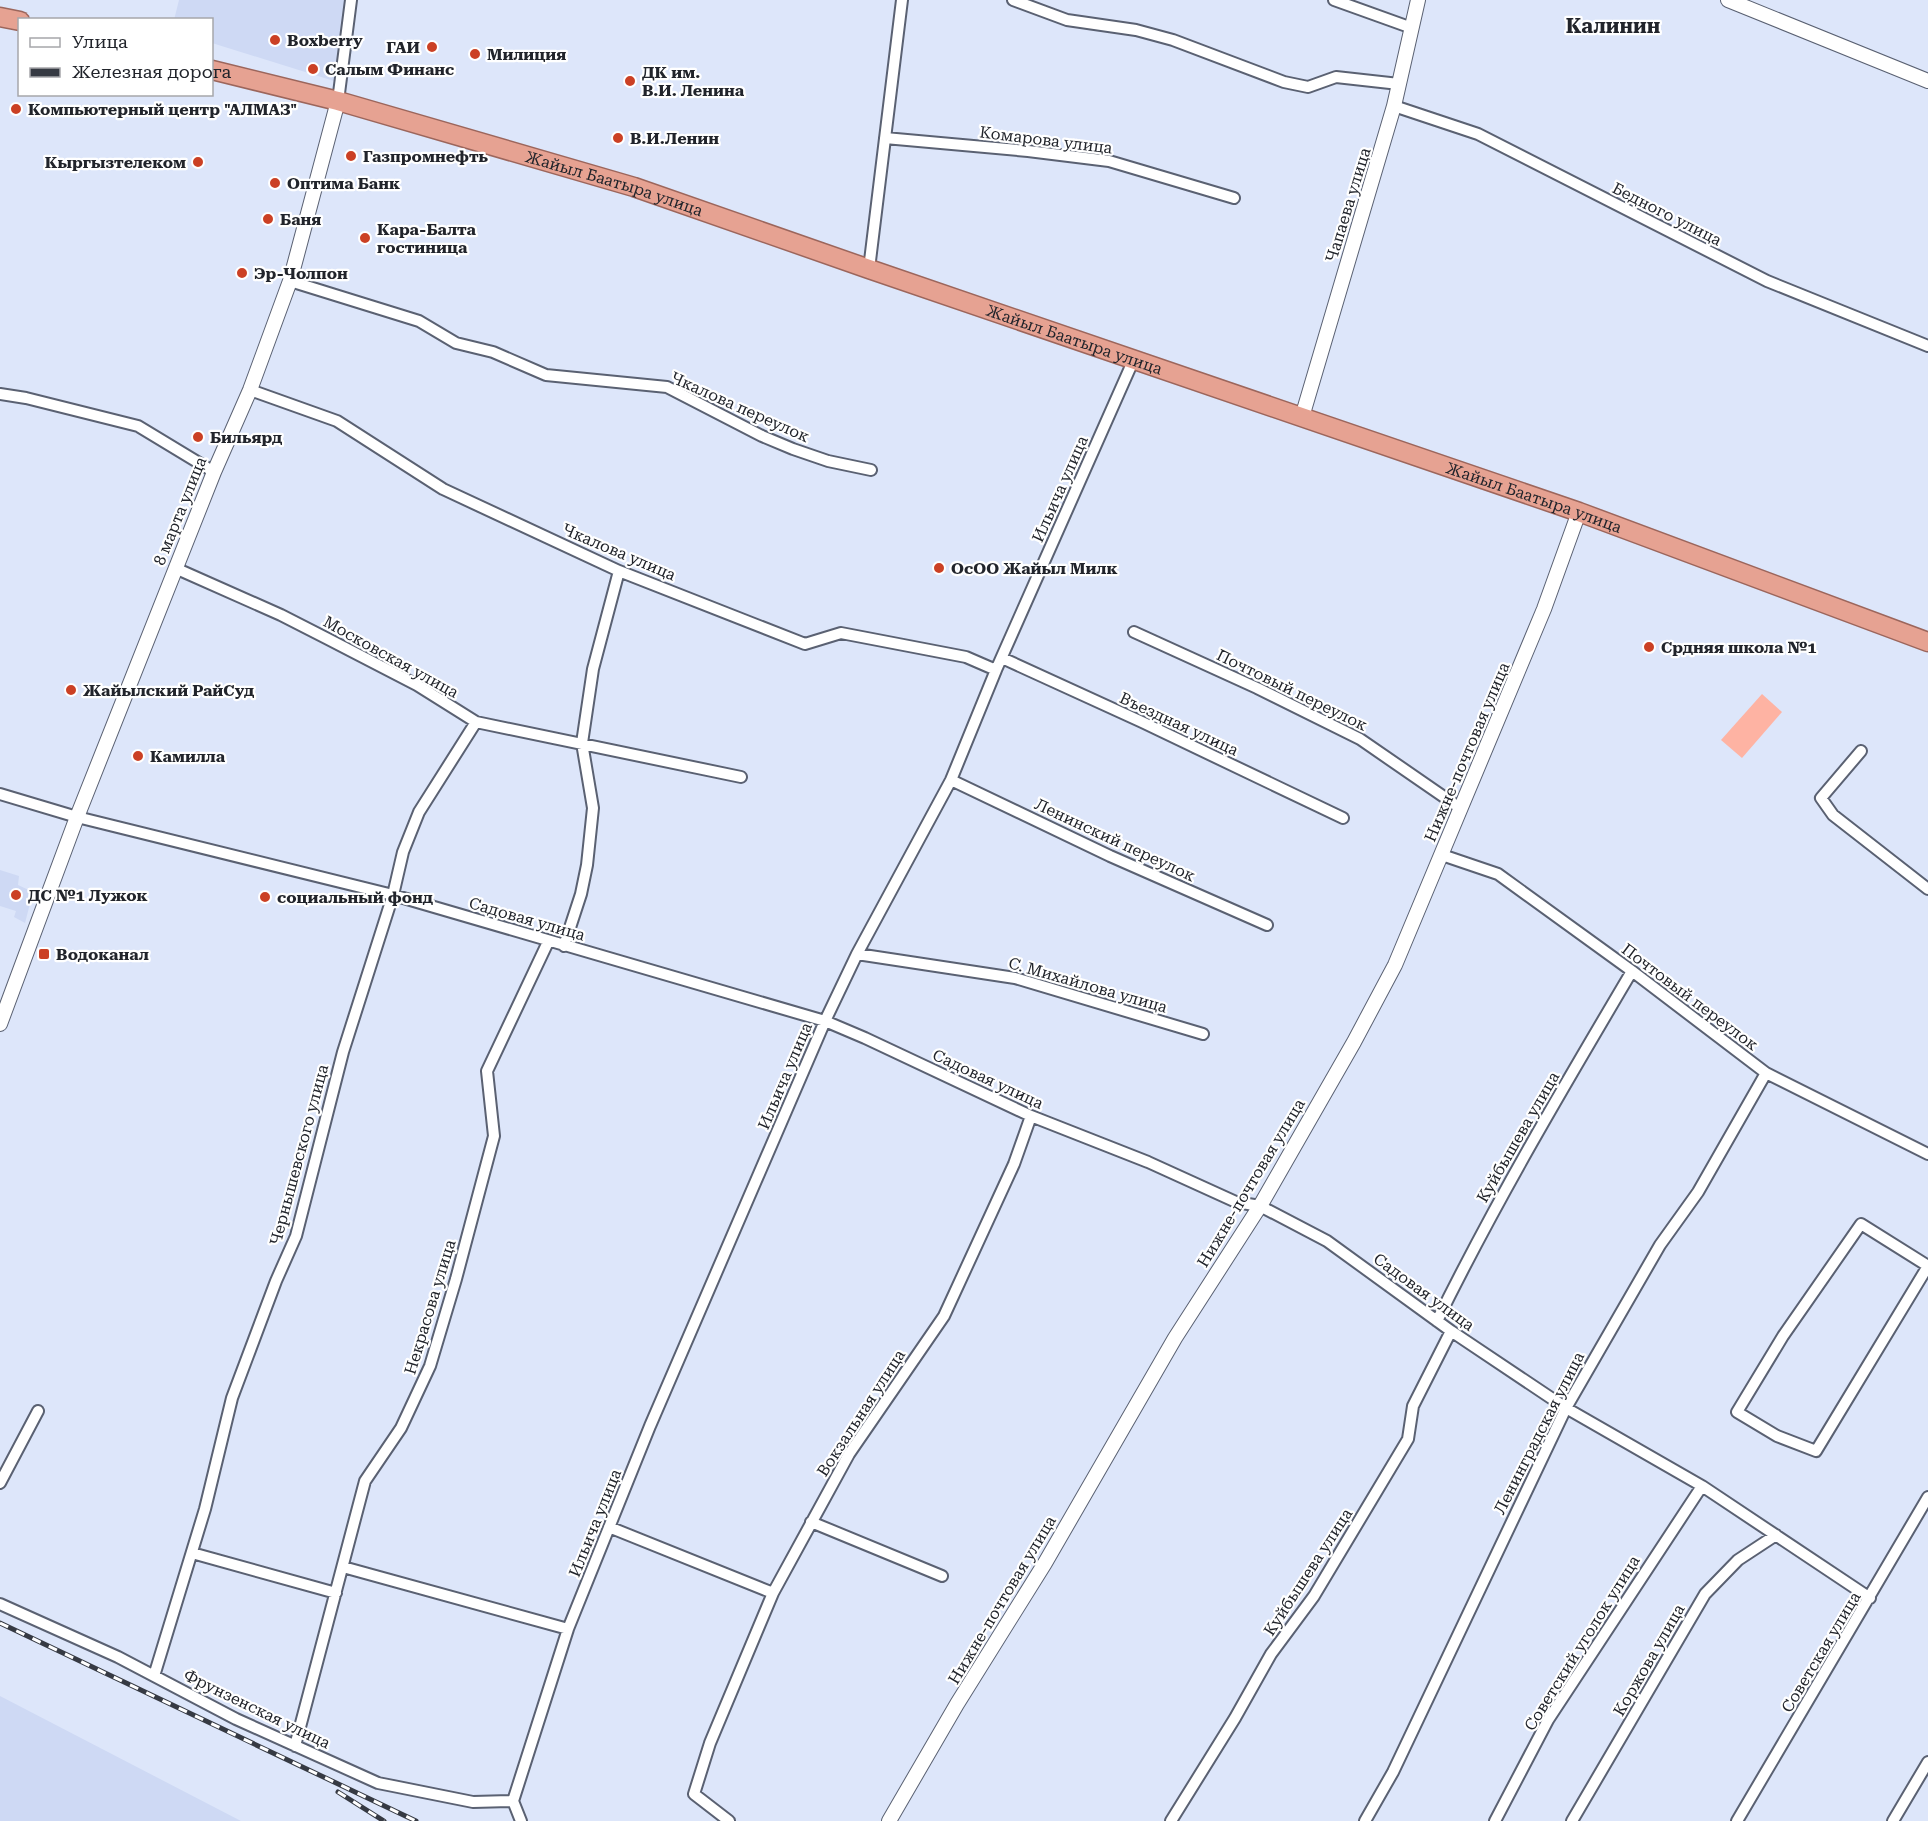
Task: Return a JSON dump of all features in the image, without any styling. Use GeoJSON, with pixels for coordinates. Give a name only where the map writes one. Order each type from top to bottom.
{"type":"FeatureCollection","features":[{"type":"Feature","properties":{"kind":"highway"},"geometry":{"type":"LineString","coordinates":[[0,16],[18,20]]}},
{"type":"Feature","properties":{"kind":"highway","name":"Жайыл Баатыра улица"},"geometry":{"type":"LineString","coordinates":[[213,70],[338,101],[634,187],[1302,417],[1576,520],[1926,637]]}},
{"type":"Feature","properties":{"kind":"street","name":"8 марта улица"},"geometry":{"type":"LineString","coordinates":[[0,1024],[77,817],[175,568],[250,390],[290,281],[338,101],[351,0]]}},
{"type":"Feature","properties":{"kind":"street"},"geometry":{"type":"LineString","coordinates":[[868,269],[902,0]]}},
{"type":"Feature","properties":{"kind":"street"},"geometry":{"type":"LineString","coordinates":[[1013,0],[1066,20],[1136,30],[1173,40],[1284,82],[1308,87],[1336,77],[1399,84]]}},
{"type":"Feature","properties":{"kind":"street"},"geometry":{"type":"LineString","coordinates":[[1334,0],[1412,28]]}},
{"type":"Feature","properties":{"kind":"street","name":"Чапаева улица"},"geometry":{"type":"LineString","coordinates":[[1302,417],[1394,106],[1418,0]]}},
{"type":"Feature","properties":{"kind":"street"},"geometry":{"type":"LineString","coordinates":[[1728,0],[1928,81]]}},
{"type":"Feature","properties":{"kind":"street","name":"Бедного улица"},"geometry":{"type":"LineString","coordinates":[[1394,106],[1478,134],[1767,281],[1928,346]]}},
{"type":"Feature","properties":{"kind":"street","name":"Комарова улица"},"geometry":{"type":"LineString","coordinates":[[885,138],[1109,161],[1234,198]]}},
{"type":"Feature","properties":{"kind":"street","name":"Чкалова переулок"},"geometry":{"type":"LineString","coordinates":[[290,281],[419,321],[456,344],[493,352],[546,375],[667,387],[782,445],[828,461],[871,470]]}},
{"type":"Feature","properties":{"kind":"street","name":"Ильича улица"},"geometry":{"type":"LineString","coordinates":[[513,1801],[568,1629],[660,1404],[825,1021],[857,954],[951,780],[996,670],[1134,359]]}},
{"type":"Feature","properties":{"kind":"street","name":"Чкалова улица"},"geometry":{"type":"LineString","coordinates":[[250,390],[337,421],[443,489],[619,571],[805,644],[841,633],[966,657],[996,670]]}},
{"type":"Feature","properties":{"kind":"street"},"geometry":{"type":"LineString","coordinates":[[0,394],[26,398],[138,426],[214,472]]}},
{"type":"Feature","properties":{"kind":"street","name":"Нижне-почтовая улица"},"geometry":{"type":"LineString","coordinates":[[889,1821],[963,1694],[1045,1563],[1175,1338],[1260,1206],[1354,1042],[1395,965],[1544,609],[1576,520]]}},
{"type":"Feature","properties":{"kind":"street","name":"Московская улица"},"geometry":{"type":"LineString","coordinates":[[175,568],[280,615],[407,680],[476,722],[741,777]]}},
{"type":"Feature","properties":{"kind":"street"},"geometry":{"type":"LineString","coordinates":[[564,946],[581,894],[587,865],[593,808],[582,743],[592,669],[619,571]]}},
{"type":"Feature","properties":{"kind":"street","name":"Почтовый переулок"},"geometry":{"type":"LineString","coordinates":[[1134,632],[1257,688],[1360,739],[1460,808]]}},
{"type":"Feature","properties":{"kind":"street","name":"Въездная улица"},"geometry":{"type":"LineString","coordinates":[[1002,658],[1342,818]]}},
{"type":"Feature","properties":{"kind":"street","name":"Чернышевского улица"},"geometry":{"type":"LineString","coordinates":[[154,1676],[205,1509],[232,1398],[276,1281],[296,1236],[343,1052],[393,895],[403,852],[419,812],[476,722]]}},
{"type":"Feature","properties":{"kind":"street"},"geometry":{"type":"LineString","coordinates":[[1861,751],[1821,798],[1833,814],[1928,889]]}},
{"type":"Feature","properties":{"kind":"street","name":"Ленинский переулок"},"geometry":{"type":"LineString","coordinates":[[951,780],[1110,856],[1267,925]]}},
{"type":"Feature","properties":{"kind":"street","name":"Садовая улица"},"geometry":{"type":"LineString","coordinates":[[0,794],[77,817],[393,895],[825,1021],[1031,1116],[1148,1162],[1236,1202],[1260,1206],[1327,1241],[1450,1331],[1566,1408],[1702,1486],[1870,1598]]}},
{"type":"Feature","properties":{"kind":"street","name":"Почтовый переулок"},"geometry":{"type":"LineString","coordinates":[[1442,855],[1498,874],[1632,971],[1766,1073],[1928,1154]]}},
{"type":"Feature","properties":{"kind":"street","name":"Некрасова улица"},"geometry":{"type":"LineString","coordinates":[[295,1746],[365,1481],[401,1428],[430,1366],[456,1279],[494,1136],[487,1071],[548,942]]}},
{"type":"Feature","properties":{"kind":"street","name":"С. Михайлова улица"},"geometry":{"type":"LineString","coordinates":[[857,954],[1015,978],[1203,1034]]}},
{"type":"Feature","properties":{"kind":"street","name":"Куйбышева улица"},"geometry":{"type":"LineString","coordinates":[[1437,1321],[1478,1237],[1526,1150],[1632,971]]}},
{"type":"Feature","properties":{"kind":"street","name":"Ленинградская улица"},"geometry":{"type":"LineString","coordinates":[[1365,1821],[1393,1772],[1566,1408],[1660,1245],[1698,1192],[1766,1073]]}},
{"type":"Feature","properties":{"kind":"street","name":"Вокзальная улица"},"geometry":{"type":"LineString","coordinates":[[729,1821],[694,1794],[710,1743],[773,1593],[849,1454],[944,1316],[1014,1164],[1031,1116]]}},
{"type":"Feature","properties":{"kind":"street"},"geometry":{"type":"LineString","coordinates":[[1861,1224],[1928,1266],[1816,1452],[1777,1436],[1737,1412],[1784,1336],[1861,1224]]}},
{"type":"Feature","properties":{"kind":"street","name":"Куйбышева улица"},"geometry":{"type":"LineString","coordinates":[[1171,1821],[1272,1654],[1314,1596],[1408,1439],[1413,1406],[1450,1331]]}},
{"type":"Feature","properties":{"kind":"street"},"geometry":{"type":"LineString","coordinates":[[0,1483],[38,1411]]}},
{"type":"Feature","properties":{"kind":"street","name":"Советский уголок улица"},"geometry":{"type":"LineString","coordinates":[[1495,1821],[1548,1720],[1702,1486]]}},
{"type":"Feature","properties":{"kind":"street","name":"Советская улица"},"geometry":{"type":"LineString","coordinates":[[1737,1821],[1928,1497]]}},
{"type":"Feature","properties":{"kind":"street"},"geometry":{"type":"LineString","coordinates":[[811,1522],[942,1575]]}},
{"type":"Feature","properties":{"kind":"street"},"geometry":{"type":"LineString","coordinates":[[609,1527],[773,1593]]}},
{"type":"Feature","properties":{"kind":"street","name":"Коржова улица"},"geometry":{"type":"LineString","coordinates":[[1572,1821],[1705,1594],[1738,1560],[1776,1535]]}},
{"type":"Feature","properties":{"kind":"street"},"geometry":{"type":"LineString","coordinates":[[192,1553],[336,1593]]}},
{"type":"Feature","properties":{"kind":"street"},"geometry":{"type":"LineString","coordinates":[[343,1566],[568,1629]]}},
{"type":"Feature","properties":{"kind":"street","name":"Фрунзенская улица"},"geometry":{"type":"LineString","coordinates":[[0,1604],[118,1657],[236,1719],[378,1783],[473,1802],[513,1801]]}},
{"type":"Feature","properties":{"kind":"street"},"geometry":{"type":"LineString","coordinates":[[1893,1821],[1928,1762]]}},
{"type":"Feature","properties":{"kind":"street"},"geometry":{"type":"LineString","coordinates":[[513,1801],[521,1821]]}},
{"type":"Feature","properties":{"kind":"shaded area"},"geometry":{"type":"Polygon","coordinates":[[[179,0],[346,0],[334,81],[213,43],[213,18],[174,18],[179,0]]]}},
{"type":"Feature","properties":{"kind":"shaded area"},"geometry":{"type":"Polygon","coordinates":[[[1762,694],[1782,712],[1742,758],[1721,740],[1762,694]]]}},
{"type":"Feature","properties":{"kind":"shaded area","name":"ДС №1 Лужок"},"geometry":{"type":"Polygon","coordinates":[[[0,870],[19,876],[18,885],[33,892],[25,923],[14,917],[16,911],[0,906],[0,870]]]}},
{"type":"Feature","properties":{"kind":"shaded area"},"geometry":{"type":"Polygon","coordinates":[[[0,1696],[241,1821],[0,1821],[0,1696]]]}},
{"type":"Feature","properties":{"kind":"railway"},"geometry":{"type":"LineString","coordinates":[[0,1623],[416,1821]]}},
{"type":"Feature","properties":{"kind":"railway"},"geometry":{"type":"LineString","coordinates":[[338,1792],[384,1821]]}},
{"type":"Feature","properties":{"kind":"place","name":"Boxberry"},"geometry":{"type":"Point","coordinates":[275,40]}},
{"type":"Feature","properties":{"kind":"place","name":"ГАИ"},"geometry":{"type":"Point","coordinates":[432,47]}},
{"type":"Feature","properties":{"kind":"place","name":"Милиция"},"geometry":{"type":"Point","coordinates":[475,54]}},
{"type":"Feature","properties":{"kind":"place","name":"Салым Финанс"},"geometry":{"type":"Point","coordinates":[313,69]}},
{"type":"Feature","properties":{"kind":"place","name":"ДК им. В.И. Ленина"},"geometry":{"type":"Point","coordinates":[630,81]}},
{"type":"Feature","properties":{"kind":"place","name":"Компьютерный центр \"АЛМАЗ\""},"geometry":{"type":"Point","coordinates":[16,109]}},
{"type":"Feature","properties":{"kind":"place","name":"В.И.Ленин"},"geometry":{"type":"Point","coordinates":[618,138]}},
{"type":"Feature","properties":{"kind":"place","name":"Газпромнефть"},"geometry":{"type":"Point","coordinates":[351,156]}},
{"type":"Feature","properties":{"kind":"place","name":"Кыргызтелеком"},"geometry":{"type":"Point","coordinates":[198,162]}},
{"type":"Feature","properties":{"kind":"place","name":"Оптима Банк"},"geometry":{"type":"Point","coordinates":[275,183]}},
{"type":"Feature","properties":{"kind":"place","name":"Баня"},"geometry":{"type":"Point","coordinates":[268,219]}},
{"type":"Feature","properties":{"kind":"place","name":"Кара-Балта гостиница"},"geometry":{"type":"Point","coordinates":[365,238]}},
{"type":"Feature","properties":{"kind":"place","name":"Эр-Чолпон"},"geometry":{"type":"Point","coordinates":[242,273]}},
{"type":"Feature","properties":{"kind":"place","name":"Бильярд"},"geometry":{"type":"Point","coordinates":[198,437]}},
{"type":"Feature","properties":{"kind":"place","name":"ОсОО Жайыл Милк"},"geometry":{"type":"Point","coordinates":[939,568]}},
{"type":"Feature","properties":{"kind":"place","name":"Срдняя школа №1"},"geometry":{"type":"Point","coordinates":[1649,647]}},
{"type":"Feature","properties":{"kind":"place","name":"Жайылский РайСуд"},"geometry":{"type":"Point","coordinates":[71,690]}},
{"type":"Feature","properties":{"kind":"place","name":"Камилла"},"geometry":{"type":"Point","coordinates":[138,756]}},
{"type":"Feature","properties":{"kind":"place","name":"ДС №1 Лужок"},"geometry":{"type":"Point","coordinates":[16,895]}},
{"type":"Feature","properties":{"kind":"place","name":"социальный фонд"},"geometry":{"type":"Point","coordinates":[265,897]}},
{"type":"Feature","properties":{"kind":"place","name":"Водоканал"},"geometry":{"type":"Point","coordinates":[44,954]}},
{"type":"Feature","properties":{"kind":"district","name":"Калинин"},"geometry":{"type":"Point","coordinates":[1613,26]}}]}
